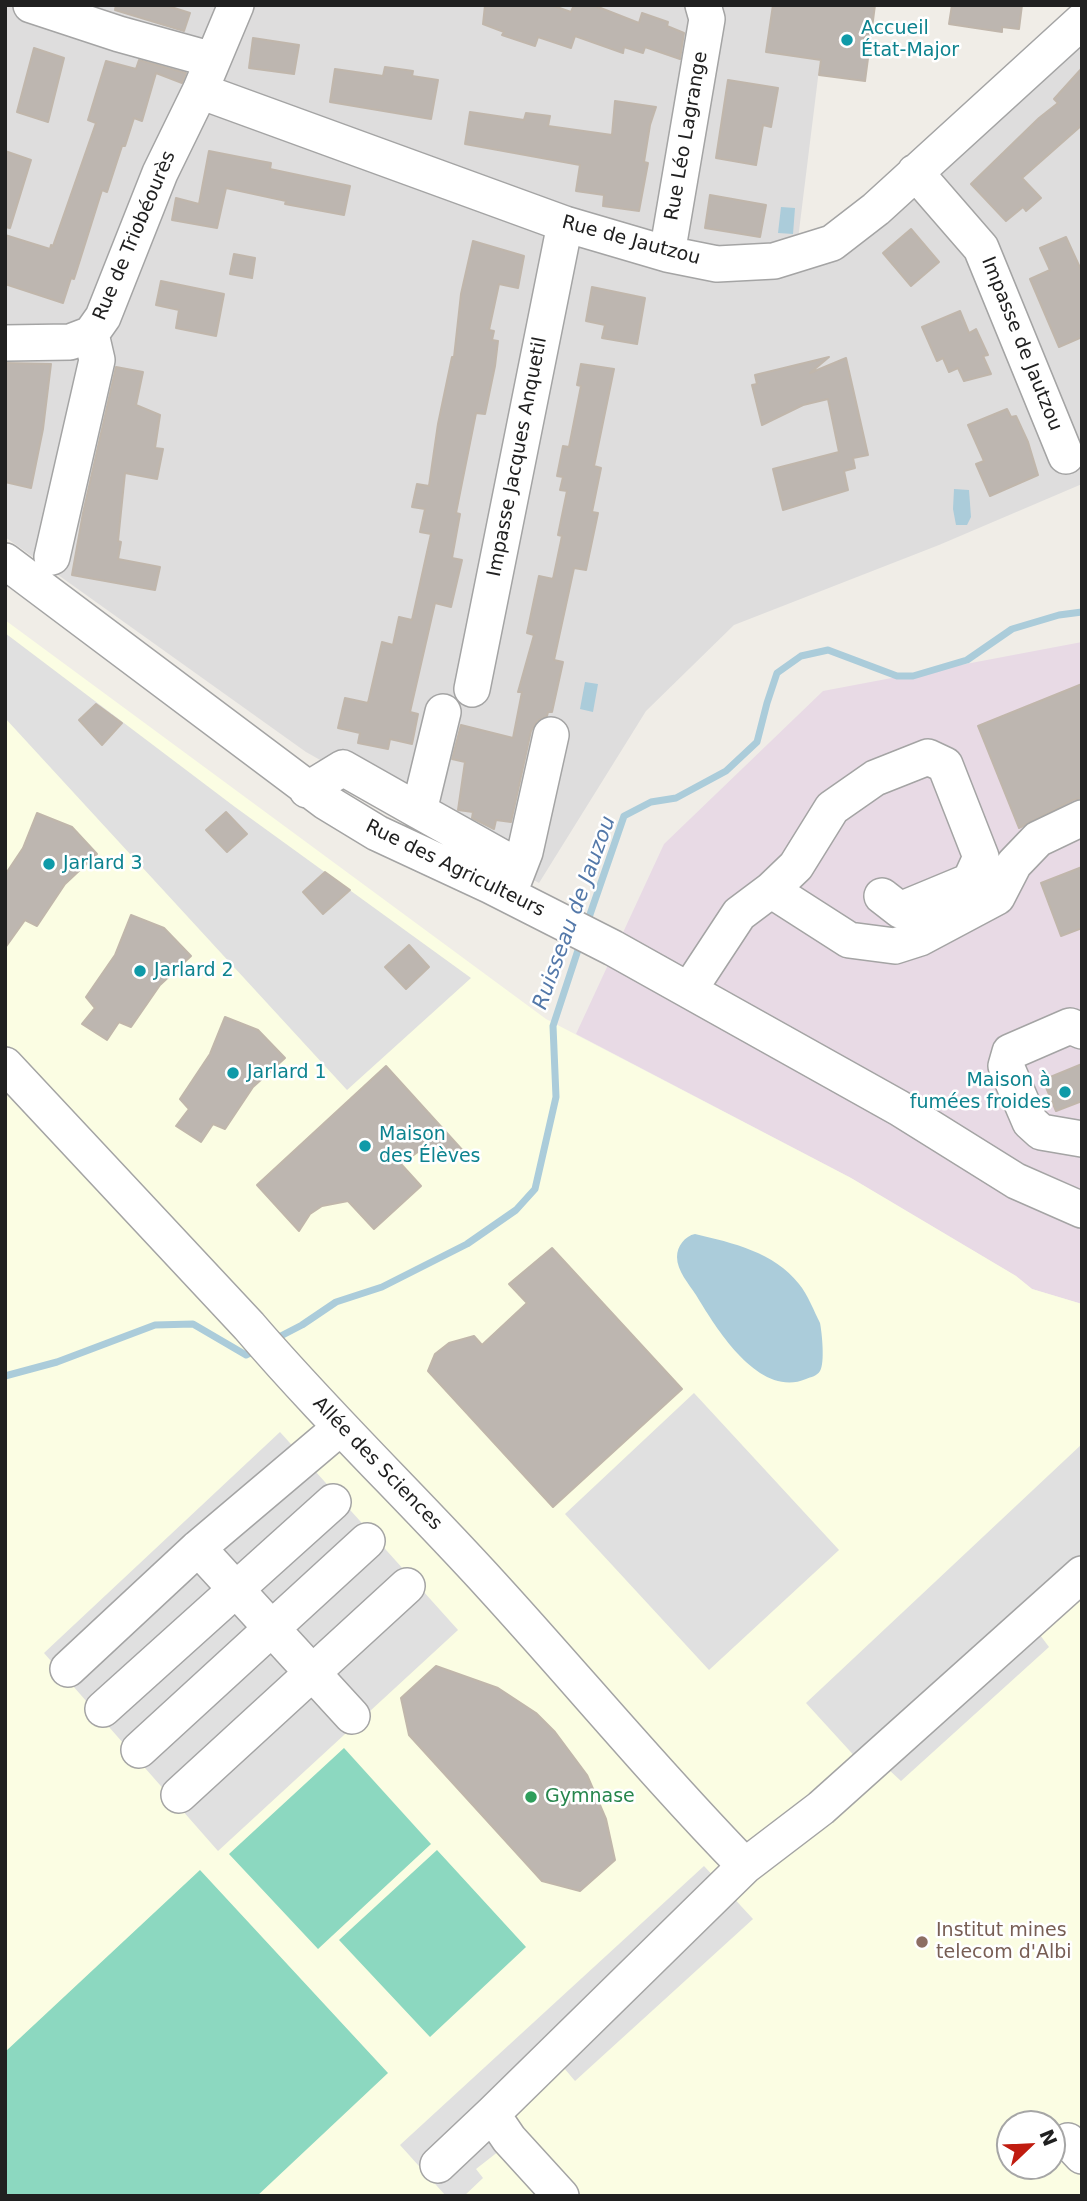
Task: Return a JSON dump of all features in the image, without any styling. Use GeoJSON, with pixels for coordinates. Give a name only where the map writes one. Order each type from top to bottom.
{"type":"FeatureCollection","features":[{"type":"Feature","properties":{"kind":"street"},"geometry":{"type":"LineString","coordinates":[[31,5],[123,20],[213,60]]}},
{"type":"Feature","properties":{"kind":"street","name":"Rue de Triobéourès"},"geometry":{"type":"LineString","coordinates":[[52,557],[97,360],[91,334],[103,317],[160,173],[200,92],[236,5]]}},
{"type":"Feature","properties":{"kind":"street","name":"Rue Léo Lagrange"},"geometry":{"type":"LineString","coordinates":[[667,254],[715,10]]}},
{"type":"Feature","properties":{"kind":"street","name":"Rue de Jautzou"},"geometry":{"type":"LineString","coordinates":[[200,92],[565,224],[667,254],[717,264],[774,261],[831,243],[876,209],[1082,21]]}},
{"type":"Feature","properties":{"kind":"street","name":"Impasse de Jautzou"},"geometry":{"type":"LineString","coordinates":[[915,172],[981,248],[1066,456]]}},
{"type":"Feature","properties":{"kind":"street","name":"Impasse Jacques Anquetil"},"geometry":{"type":"LineString","coordinates":[[472,689],[565,224]]}},
{"type":"Feature","properties":{"kind":"street"},"geometry":{"type":"LineString","coordinates":[[5,342],[70,342],[91,334]]}},
{"type":"Feature","properties":{"kind":"street","name":"Rue des Agriculteurs"},"geometry":{"type":"LineString","coordinates":[[5,561],[307,790],[377,833],[514,881],[564,923],[899,1108],[1016,1181],[1082,1210]]}},
{"type":"Feature","properties":{"kind":"street"},"geometry":{"type":"LineString","coordinates":[[419,811],[443,712]]}},
{"type":"Feature","properties":{"kind":"street"},"geometry":{"type":"LineString","coordinates":[[307,790],[342,768],[419,811],[514,881],[525,852],[551,735]]}},
{"type":"Feature","properties":{"kind":"street"},"geometry":{"type":"LineString","coordinates":[[689,990],[740,914],[796,866],[832,808],[875,778],[928,757],[945,765],[981,857],[971,881],[900,910],[881,897]]}},
{"type":"Feature","properties":{"kind":"street"},"geometry":{"type":"LineString","coordinates":[[771,890],[849,940],[895,946],[920,938],[997,897],[1014,864],[1038,839],[1082,818]]}},
{"type":"Feature","properties":{"kind":"street"},"geometry":{"type":"LineString","coordinates":[[1082,1031],[1070,1026],[1010,1052],[1006,1066],[1030,1122],[1041,1132],[1082,1139]]}},
{"type":"Feature","properties":{"kind":"street","name":"Allée des Sciences"},"geometry":{"type":"LineString","coordinates":[[5,1065],[341,1427],[492,1585],[694,1814],[745,1866]]}},
{"type":"Feature","properties":{"kind":"street"},"geometry":{"type":"LineString","coordinates":[[68,1669],[190,1555],[341,1427]]}},
{"type":"Feature","properties":{"kind":"street"},"geometry":{"type":"LineString","coordinates":[[103,1709],[333,1502]]}},
{"type":"Feature","properties":{"kind":"street"},"geometry":{"type":"LineString","coordinates":[[139,1750],[367,1541]]}},
{"type":"Feature","properties":{"kind":"street"},"geometry":{"type":"LineString","coordinates":[[190,1555],[343,1725]]}},
{"type":"Feature","properties":{"kind":"street"},"geometry":{"type":"LineString","coordinates":[[438,2165],[745,1866],[831,1799],[1082,1574]]}},
{"type":"Feature","properties":{"kind":"street"},"geometry":{"type":"LineString","coordinates":[[179,1795],[407,1586]]}},
{"type":"Feature","properties":{"kind":"street"},"geometry":{"type":"LineString","coordinates":[[492,2114],[509,2139],[561,2196]]}},
{"type":"Feature","properties":{"kind":"shaded area"},"geometry":{"type":"Polygon","coordinates":[[[5,5],[827,5],[797,247],[1082,31],[1082,484],[939,545],[734,625],[646,711],[539,883],[306,752],[5,537],[5,5]]]}},
{"type":"Feature","properties":{"kind":"shaded area"},"geometry":{"type":"Polygon","coordinates":[[[5,620],[546,1019],[851,1178],[1016,1276],[1032,1289],[1082,1304],[1082,2196],[5,2196],[5,620]]]}},
{"type":"Feature","properties":{"kind":"shaded area"},"geometry":{"type":"Polygon","coordinates":[[[5,633],[235,807],[471,978],[347,1090],[5,718],[5,633]]]}},
{"type":"Feature","properties":{"kind":"shaded area"},"geometry":{"type":"Polygon","coordinates":[[[1082,642],[1082,1304],[1032,1289],[1016,1276],[851,1178],[576,1034],[664,844],[823,691],[1082,642]]]}},
{"type":"Feature","properties":{"kind":"shaded area"},"geometry":{"type":"Polygon","coordinates":[[[694,1393],[839,1550],[709,1670],[565,1514],[694,1393]]]}},
{"type":"Feature","properties":{"kind":"shaded area"},"geometry":{"type":"Polygon","coordinates":[[[280,1432],[458,1630],[218,1851],[44,1653],[280,1432]]]}},
{"type":"Feature","properties":{"kind":"shaded area"},"geometry":{"type":"Polygon","coordinates":[[[1082,1444],[1082,1591],[1037,1631],[1049,1647],[901,1781],[887,1768],[859,1761],[806,1703],[1082,1444]]]}},
{"type":"Feature","properties":{"kind":"shaded area"},"geometry":{"type":"Polygon","coordinates":[[[704,1866],[753,1919],[575,2081],[564,2068],[521,2101],[499,2151],[476,2169],[483,2178],[464,2196],[446,2196],[400,2145],[704,1866]]]}},
{"type":"Feature","properties":{"kind":"green space"},"geometry":{"type":"Polygon","coordinates":[[[344,1748],[431,1844],[318,1949],[229,1854],[344,1748]]]}},
{"type":"Feature","properties":{"kind":"green space"},"geometry":{"type":"Polygon","coordinates":[[[437,1850],[526,1947],[430,2037],[339,1940],[437,1850]]]}},
{"type":"Feature","properties":{"kind":"green space"},"geometry":{"type":"Polygon","coordinates":[[[200,1870],[388,2073],[257,2196],[5,2196],[5,2052],[200,1870]]]}},
{"type":"Feature","properties":{"kind":"water"},"geometry":{"type":"Polygon","coordinates":[[[781,207],[795,208],[793,234],[778,233],[781,207]]]}},
{"type":"Feature","properties":{"kind":"water"},"geometry":{"type":"Polygon","coordinates":[[[954,489],[969,490],[971,517],[967,525],[956,525],[953,509],[954,489]]]}},
{"type":"Feature","properties":{"kind":"water"},"geometry":{"type":"Polygon","coordinates":[[[585,682],[598,684],[593,712],[580,709],[585,682]]]}},
{"type":"Feature","properties":{"kind":"water"},"geometry":{"type":"Polygon","coordinates":[[[695,1234],[738,1245],[765,1256],[789,1273],[799,1284],[820,1323],[822,1362],[817,1374],[789,1382],[772,1379],[756,1370],[727,1341],[679,1267],[677,1253],[680,1245],[695,1234]]]}},
{"type":"Feature","properties":{"kind":"building"},"geometry":{"type":"Polygon","coordinates":[[[116,5],[165,5],[190,13],[184,31],[115,10],[116,5]]]}},
{"type":"Feature","properties":{"kind":"building"},"geometry":{"type":"Polygon","coordinates":[[[485,5],[551,5],[571,12],[574,5],[593,5],[639,23],[642,13],[668,22],[667,26],[684,33],[680,59],[645,47],[643,53],[624,47],[623,53],[575,36],[571,48],[538,37],[535,46],[502,35],[504,32],[483,24],[485,5]]]}},
{"type":"Feature","properties":{"kind":"building"},"geometry":{"type":"Polygon","coordinates":[[[773,5],[875,5],[865,81],[819,75],[821,60],[766,52],[773,5]]]}},
{"type":"Feature","properties":{"kind":"building","name":"Accueil État-Major"},"geometry":{"type":"Polygon","coordinates":[[[952,5],[1022,5],[1019,29],[1002,27],[1002,32],[949,24],[952,5]]]}},
{"type":"Feature","properties":{"kind":"building"},"geometry":{"type":"Polygon","coordinates":[[[253,38],[299,45],[294,74],[249,68],[253,38]]]}},
{"type":"Feature","properties":{"kind":"building"},"geometry":{"type":"Polygon","coordinates":[[[34,48],[64,58],[48,122],[17,112],[34,48]]]}},
{"type":"Feature","properties":{"kind":"building"},"geometry":{"type":"Polygon","coordinates":[[[139,60],[186,73],[182,83],[156,73],[142,121],[134,118],[107,192],[102,190],[74,279],[71,278],[63,303],[5,284],[5,235],[50,249],[51,245],[53,246],[96,123],[88,120],[106,61],[136,69],[139,60]]]}},
{"type":"Feature","properties":{"kind":"building"},"geometry":{"type":"Polygon","coordinates":[[[385,67],[413,71],[412,76],[438,80],[431,119],[330,102],[335,69],[383,76],[385,67]]]}},
{"type":"Feature","properties":{"kind":"building"},"geometry":{"type":"Polygon","coordinates":[[[1082,68],[1082,125],[1022,178],[1041,198],[1026,211],[1023,207],[1006,221],[971,184],[1058,103],[1054,99],[1082,68]]]}},
{"type":"Feature","properties":{"kind":"building"},"geometry":{"type":"Polygon","coordinates":[[[728,80],[778,88],[771,127],[763,125],[756,165],[716,158],[728,80]]]}},
{"type":"Feature","properties":{"kind":"building"},"geometry":{"type":"Polygon","coordinates":[[[615,101],[656,107],[650,125],[644,162],[648,163],[639,211],[603,206],[604,195],[576,191],[580,165],[465,144],[470,112],[524,120],[526,113],[550,116],[548,126],[612,135],[615,101]]]}},
{"type":"Feature","properties":{"kind":"building"},"geometry":{"type":"Polygon","coordinates":[[[5,151],[31,160],[10,228],[5,227],[5,151]]]}},
{"type":"Feature","properties":{"kind":"building"},"geometry":{"type":"Polygon","coordinates":[[[209,151],[271,163],[270,169],[350,186],[344,215],[285,204],[286,201],[226,188],[217,228],[172,220],[176,198],[199,204],[209,151]]]}},
{"type":"Feature","properties":{"kind":"building"},"geometry":{"type":"Polygon","coordinates":[[[710,195],[766,205],[760,237],[705,228],[710,195]]]}},
{"type":"Feature","properties":{"kind":"building"},"geometry":{"type":"Polygon","coordinates":[[[911,229],[939,262],[911,286],[883,253],[911,229]]]}},
{"type":"Feature","properties":{"kind":"building"},"geometry":{"type":"Polygon","coordinates":[[[1066,237],[1082,272],[1082,337],[1059,347],[1030,279],[1050,270],[1040,248],[1066,237]]]}},
{"type":"Feature","properties":{"kind":"building"},"geometry":{"type":"Polygon","coordinates":[[[473,241],[524,256],[518,288],[499,284],[489,330],[494,331],[492,340],[498,341],[495,366],[485,414],[476,413],[456,513],[460,514],[452,558],[462,560],[451,607],[435,603],[410,712],[418,714],[412,744],[390,739],[388,749],[358,743],[360,733],[338,728],[345,698],[368,703],[382,642],[393,645],[399,617],[412,620],[431,534],[420,532],[425,509],[412,507],[417,484],[429,486],[438,424],[454,357],[461,294],[473,241]]]}},
{"type":"Feature","properties":{"kind":"building"},"geometry":{"type":"Polygon","coordinates":[[[234,254],[255,258],[252,278],[230,274],[234,254]]]}},
{"type":"Feature","properties":{"kind":"building"},"geometry":{"type":"Polygon","coordinates":[[[161,281],[224,294],[216,336],[176,328],[179,310],[156,305],[161,281]]]}},
{"type":"Feature","properties":{"kind":"building"},"geometry":{"type":"Polygon","coordinates":[[[592,287],[645,298],[637,344],[602,338],[605,325],[586,321],[592,287]]]}},
{"type":"Feature","properties":{"kind":"building"},"geometry":{"type":"Polygon","coordinates":[[[960,311],[969,333],[976,329],[988,355],[983,356],[991,374],[964,381],[958,368],[949,372],[943,358],[937,361],[922,327],[960,311]]]}},
{"type":"Feature","properties":{"kind":"building"},"geometry":{"type":"Polygon","coordinates":[[[829,357],[810,373],[846,358],[868,455],[853,458],[855,468],[844,471],[848,490],[783,510],[773,469],[839,452],[828,399],[803,405],[762,425],[752,385],[757,384],[755,375],[829,357]]]}},
{"type":"Feature","properties":{"kind":"building"},"geometry":{"type":"Polygon","coordinates":[[[5,363],[51,364],[43,429],[31,488],[5,482],[5,363]]]}},
{"type":"Feature","properties":{"kind":"building"},"geometry":{"type":"Polygon","coordinates":[[[581,364],[614,369],[594,466],[601,468],[592,512],[598,513],[586,570],[574,568],[554,660],[563,662],[552,712],[537,721],[531,731],[511,822],[496,820],[494,829],[472,818],[473,812],[458,810],[465,762],[452,759],[461,725],[513,738],[522,692],[518,692],[534,635],[527,633],[539,576],[553,579],[562,536],[558,535],[567,491],[560,490],[563,477],[557,476],[563,446],[569,447],[581,386],[577,385],[581,364]]]}},
{"type":"Feature","properties":{"kind":"building"},"geometry":{"type":"Polygon","coordinates":[[[116,367],[143,372],[136,405],[160,415],[155,448],[163,449],[157,479],[125,473],[118,541],[121,542],[118,559],[160,567],[155,590],[72,575],[116,367]]]}},
{"type":"Feature","properties":{"kind":"building"},"geometry":{"type":"Polygon","coordinates":[[[1007,409],[1011,417],[1016,416],[1028,442],[1038,475],[990,496],[976,464],[984,461],[968,425],[1007,409]]]}},
{"type":"Feature","properties":{"kind":"building"},"geometry":{"type":"Polygon","coordinates":[[[1082,684],[1082,798],[1019,828],[978,726],[1082,684]]]}},
{"type":"Feature","properties":{"kind":"building"},"geometry":{"type":"Polygon","coordinates":[[[96,704],[122,723],[102,745],[79,720],[96,704]]]}},
{"type":"Feature","properties":{"kind":"building"},"geometry":{"type":"Polygon","coordinates":[[[226,812],[247,834],[227,852],[206,830],[226,812]]]}},
{"type":"Feature","properties":{"kind":"building","name":"Jarlard 3"},"geometry":{"type":"Polygon","coordinates":[[[37,813],[72,827],[97,854],[65,884],[37,926],[25,920],[5,948],[5,875],[23,848],[37,813]]]}},
{"type":"Feature","properties":{"kind":"building"},"geometry":{"type":"Polygon","coordinates":[[[1082,867],[1082,928],[1061,936],[1041,883],[1082,867]]]}},
{"type":"Feature","properties":{"kind":"building"},"geometry":{"type":"Polygon","coordinates":[[[325,872],[350,890],[323,914],[303,892],[325,872]]]}},
{"type":"Feature","properties":{"kind":"building","name":"Jarlard 2"},"geometry":{"type":"Polygon","coordinates":[[[131,915],[164,928],[191,956],[160,985],[131,1027],[119,1022],[107,1040],[82,1024],[95,1008],[86,997],[115,955],[131,915]]]}},
{"type":"Feature","properties":{"kind":"building"},"geometry":{"type":"Polygon","coordinates":[[[409,945],[429,967],[406,989],[385,967],[409,945]]]}},
{"type":"Feature","properties":{"kind":"building","name":"Jarlard 1"},"geometry":{"type":"Polygon","coordinates":[[[225,1017],[258,1030],[285,1058],[253,1087],[225,1129],[213,1124],[201,1142],[176,1126],[189,1109],[180,1099],[210,1054],[225,1017]]]}},
{"type":"Feature","properties":{"kind":"building","name":"Maison à fumées froides"},"geometry":{"type":"Polygon","coordinates":[[[1082,1064],[1082,1101],[1056,1111],[1043,1080],[1082,1064]]]}},
{"type":"Feature","properties":{"kind":"building","name":"Maison des Élèves"},"geometry":{"type":"Polygon","coordinates":[[[386,1066],[465,1153],[433,1146],[422,1149],[401,1164],[421,1186],[374,1229],[348,1201],[322,1206],[310,1214],[299,1231],[257,1185],[386,1066]]]}},
{"type":"Feature","properties":{"kind":"building"},"geometry":{"type":"Polygon","coordinates":[[[552,1248],[682,1389],[553,1507],[428,1371],[435,1354],[449,1343],[474,1336],[482,1345],[527,1303],[509,1284],[552,1248]]]}},
{"type":"Feature","properties":{"kind":"building","name":"Gymnase"},"geometry":{"type":"Polygon","coordinates":[[[436,1666],[498,1688],[536,1713],[555,1732],[587,1775],[606,1819],[615,1860],[580,1891],[542,1881],[409,1735],[401,1698],[436,1666]]]}},
{"type":"Feature","properties":{"kind":"waterway","name":"Ruisseau de Jauzou"},"geometry":{"type":"LineString","coordinates":[[586,926],[624,816],[651,802],[676,798],[726,771],[757,742],[777,673],[801,656],[828,650],[897,676],[913,676],[967,660],[1012,629],[1059,615],[1082,612]]}},
{"type":"Feature","properties":{"kind":"waterway","name":"Ruisseau de Jauzou"},"geometry":{"type":"LineString","coordinates":[[275,1339],[336,1302],[382,1287],[467,1244],[516,1210],[535,1189],[556,1097],[553,1026],[580,944]]}},
{"type":"Feature","properties":{"kind":"waterway","name":"Ruisseau de Jauzou"},"geometry":{"type":"LineString","coordinates":[[5,1376],[57,1362],[155,1325],[193,1324],[246,1355],[256,1350]]}},
{"type":"Feature","properties":{"kind":"place","name":"Accueil État-Major"},"geometry":{"type":"Point","coordinates":[847,40]}},
{"type":"Feature","properties":{"kind":"place","name":"Jarlard 3"},"geometry":{"type":"Point","coordinates":[49,864]}},
{"type":"Feature","properties":{"kind":"place","name":"Jarlard 2"},"geometry":{"type":"Point","coordinates":[140,971]}},
{"type":"Feature","properties":{"kind":"place","name":"Jarlard 1"},"geometry":{"type":"Point","coordinates":[233,1073]}},
{"type":"Feature","properties":{"kind":"place","name":"Maison à fumées froides"},"geometry":{"type":"Point","coordinates":[1065,1092]}},
{"type":"Feature","properties":{"kind":"place","name":"Maison des Élèves"},"geometry":{"type":"Point","coordinates":[365,1146]}},
{"type":"Feature","properties":{"kind":"place","name":"Gymnase"},"geometry":{"type":"Point","coordinates":[531,1797]}},
{"type":"Feature","properties":{"kind":"place","name":"Institut mines telecom d'Albi"},"geometry":{"type":"Point","coordinates":[922,1942]}}]}
